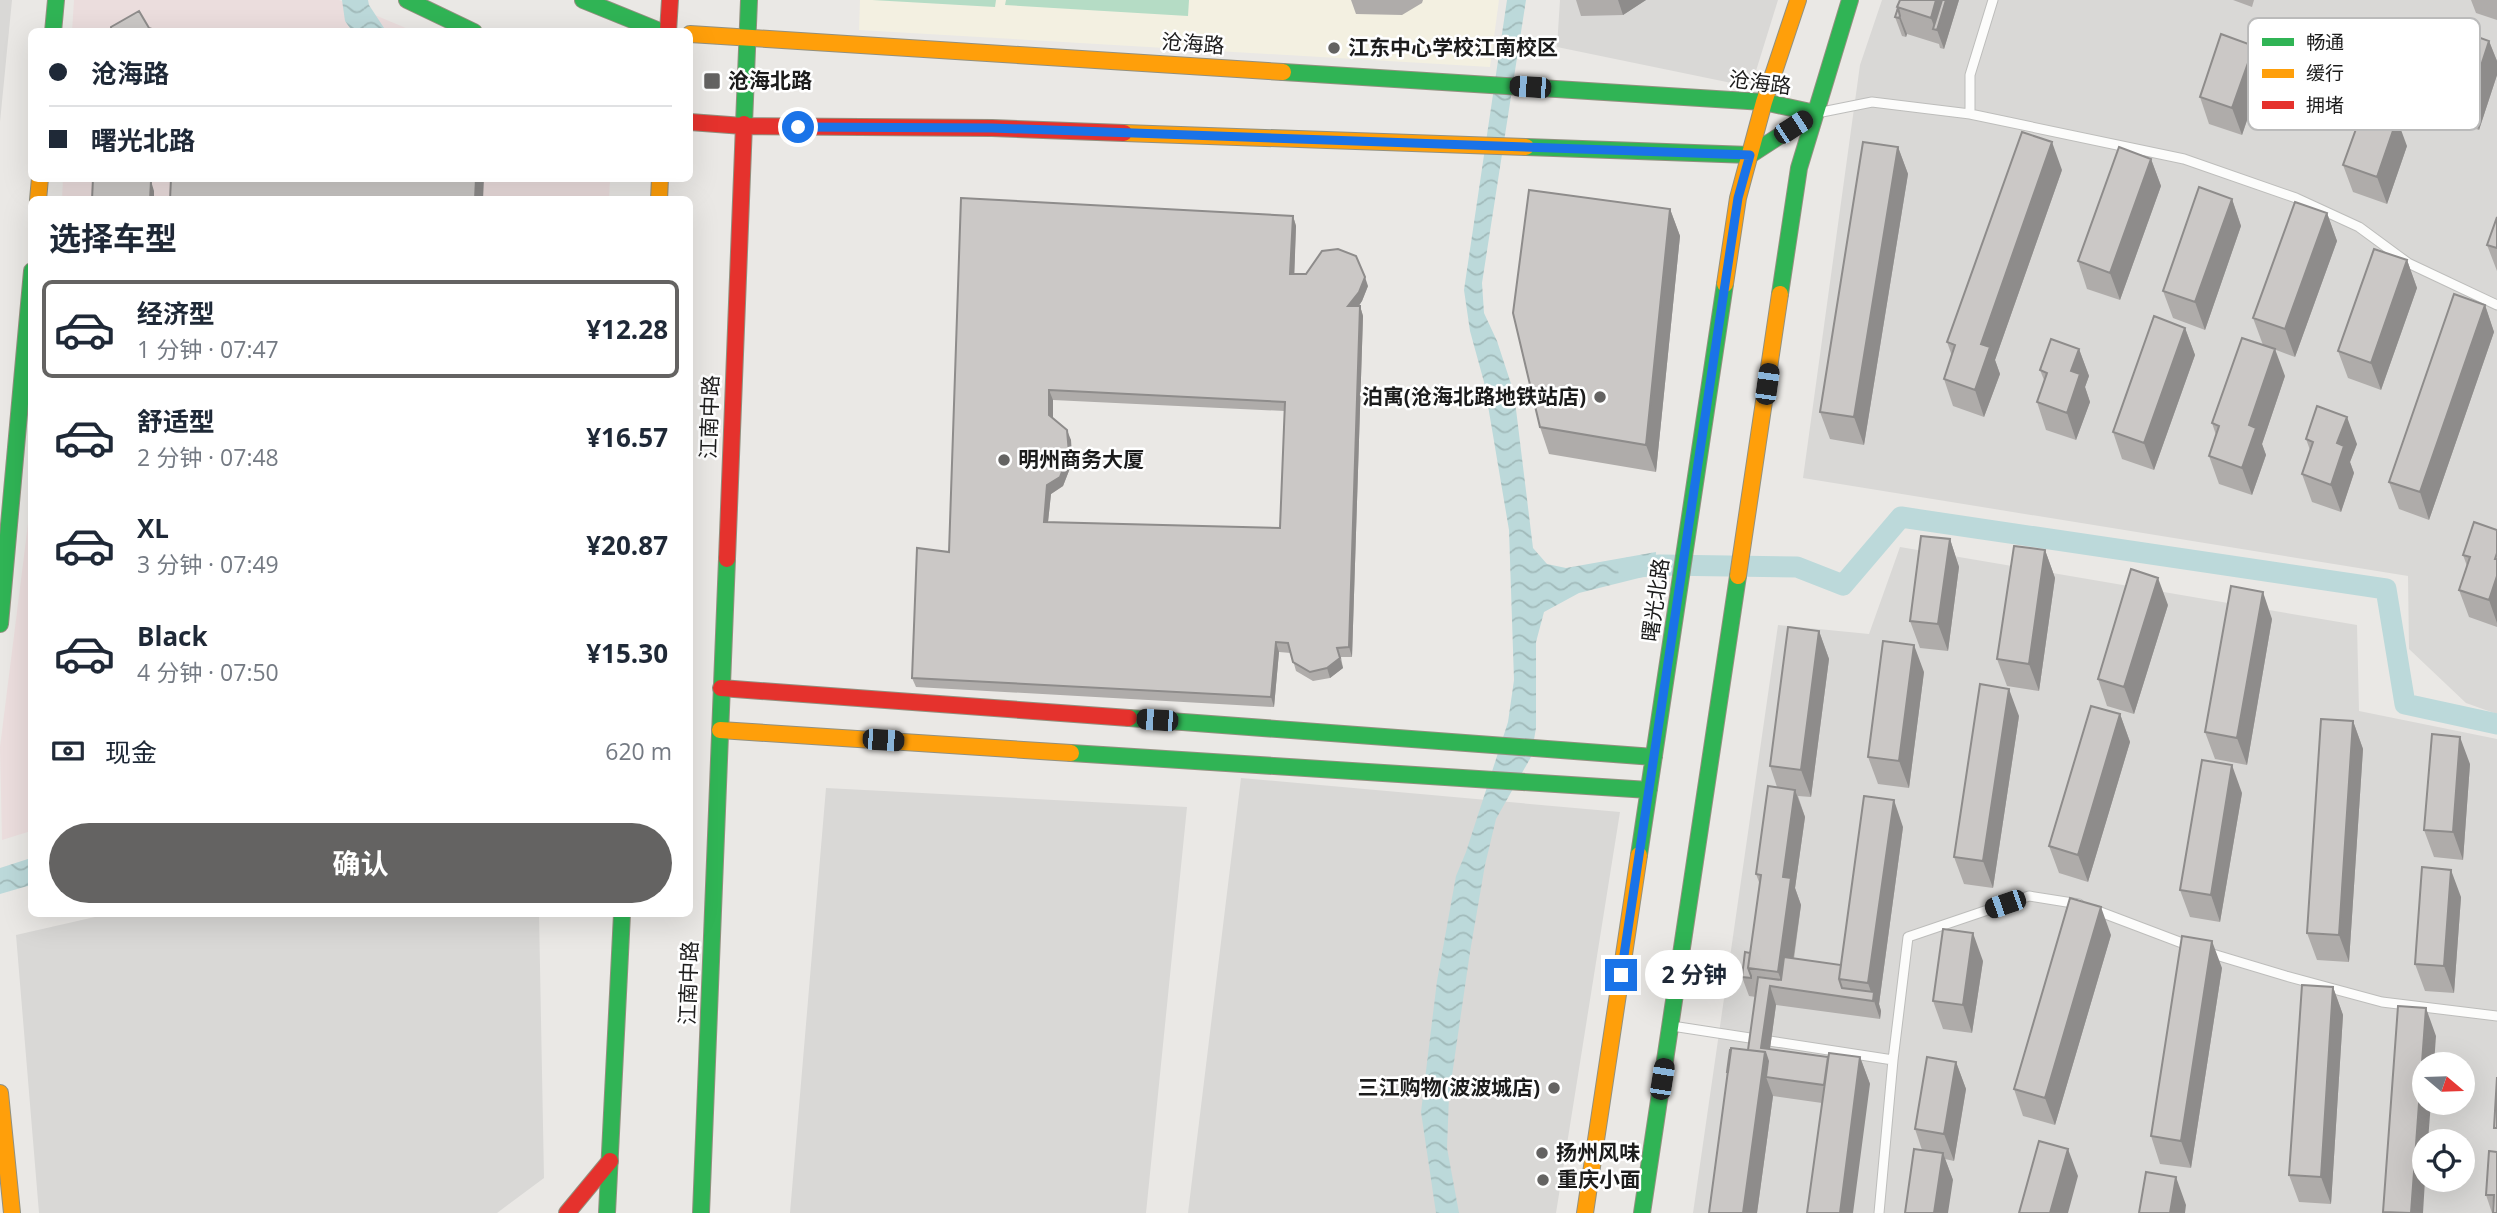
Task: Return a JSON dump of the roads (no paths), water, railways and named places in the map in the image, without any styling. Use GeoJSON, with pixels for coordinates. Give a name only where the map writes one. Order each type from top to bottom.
{"type":"FeatureCollection","features":[{"type":"Feature","properties":{"kind":"street"},"geometry":{"type":"LineString","coordinates":[[53,28],[56,0]]}},
{"type":"Feature","properties":{"kind":"street"},"geometry":{"type":"LineString","coordinates":[[407,0],[466,28]]}},
{"type":"Feature","properties":{"kind":"street"},"geometry":{"type":"LineString","coordinates":[[583,0],[652,28]]}},
{"type":"Feature","properties":{"kind":"street"},"geometry":{"type":"LineString","coordinates":[[668,28],[670,0]]}},
{"type":"Feature","properties":{"kind":"street","name":"江南中路"},"geometry":{"type":"LineString","coordinates":[[701,1213],[749,0]]}},
{"type":"Feature","properties":{"kind":"street","name":"曙光北路"},"geometry":{"type":"LineString","coordinates":[[1585,1213],[1738,198],[1764,102],[1798,0]]}},
{"type":"Feature","properties":{"kind":"street"},"geometry":{"type":"LineString","coordinates":[[1642,1213],[1799,168],[1850,0]]}},
{"type":"Feature","properties":{"kind":"street","name":"沧海路"},"geometry":{"type":"LineString","coordinates":[[693,34],[1764,102],[1815,113]]}},
{"type":"Feature","properties":{"kind":"street","name":"沧海路"},"geometry":{"type":"LineString","coordinates":[[1750,155],[1815,113]]}},
{"type":"Feature","properties":{"kind":"street"},"geometry":{"type":"LineString","coordinates":[[693,122],[743,126],[992,128],[1750,155]]}},
{"type":"Feature","properties":{"kind":"street"},"geometry":{"type":"LineString","coordinates":[[0,624],[28,315]]}},
{"type":"Feature","properties":{"kind":"street"},"geometry":{"type":"LineString","coordinates":[[721,688],[1654,757]]}},
{"type":"Feature","properties":{"kind":"street"},"geometry":{"type":"LineString","coordinates":[[720,730],[1649,790]]}},
{"type":"Feature","properties":{"kind":"street"},"geometry":{"type":"LineString","coordinates":[[607,1213],[622,917]]}},
{"type":"Feature","properties":{"kind":"street"},"geometry":{"type":"LineString","coordinates":[[0,1093],[12,1213]]}},
{"type":"Feature","properties":{"kind":"street"},"geometry":{"type":"LineString","coordinates":[[567,1213],[610,1161]]}},
{"type":"Feature","properties":{"kind":"lane"},"geometry":{"type":"LineString","coordinates":[[1969,114],[1970,75],[1993,0]]}},
{"type":"Feature","properties":{"kind":"lane"},"geometry":{"type":"LineString","coordinates":[[1815,113],[1872,102],[1969,114],[2184,159],[2296,198],[2359,228],[2408,263],[2497,305]]}},
{"type":"Feature","properties":{"kind":"lane"},"geometry":{"type":"LineString","coordinates":[[1880,1213],[1893,1060],[1908,937],[2029,896],[2077,904],[2192,947],[2382,1002],[2497,1016]]}},
{"type":"Feature","properties":{"kind":"lane"},"geometry":{"type":"LineString","coordinates":[[1671,1025],[1893,1060]]}},
{"type":"Feature","properties":{"kind":"water"},"geometry":{"type":"Polygon","coordinates":[[[342,0],[368,0],[384,28],[350,28],[345,21],[342,0]]]}},
{"type":"Feature","properties":{"kind":"water"},"geometry":{"type":"Polygon","coordinates":[[[1507,0],[1526,0],[1482,283],[1484,313],[1497,341],[1514,393],[1533,548],[1547,564],[1566,568],[1656,552],[1655,574],[1579,593],[1544,612],[1536,642],[1536,728],[1531,757],[1496,819],[1470,952],[1449,1096],[1447,1148],[1459,1213],[1436,1213],[1421,1112],[1437,981],[1456,876],[1508,722],[1514,680],[1509,530],[1484,382],[1470,331],[1464,290],[1507,0]]]}},
{"type":"Feature","properties":{"kind":"water"},"geometry":{"type":"Polygon","coordinates":[[[28,859],[28,886],[0,894],[0,868],[28,859]]]}},
{"type":"Feature","properties":{"kind":"waterway"},"geometry":{"type":"LineString","coordinates":[[1628,568],[1660,565],[1797,567],[1843,585],[1901,517],[2386,589],[2405,704],[2497,724]]}},
{"type":"Feature","properties":{"kind":"place","name":"江东中心学校江南校区"},"geometry":{"type":"Point","coordinates":[1334,48]}},
{"type":"Feature","properties":{"kind":"place","name":"沧海北路"},"geometry":{"type":"Point","coordinates":[712,81]}},
{"type":"Feature","properties":{"kind":"place","name":"泊寓(沧海北路地铁站店)"},"geometry":{"type":"Point","coordinates":[1600,397]}},
{"type":"Feature","properties":{"kind":"place","name":"明州商务大厦"},"geometry":{"type":"Point","coordinates":[1004,460]}},
{"type":"Feature","properties":{"kind":"place","name":"三江购物(波波城店)"},"geometry":{"type":"Point","coordinates":[1554,1088]}},
{"type":"Feature","properties":{"kind":"place","name":"扬州风味"},"geometry":{"type":"Point","coordinates":[1542,1153]}},
{"type":"Feature","properties":{"kind":"place","name":"重庆小面"},"geometry":{"type":"Point","coordinates":[1543,1180]}}]}
